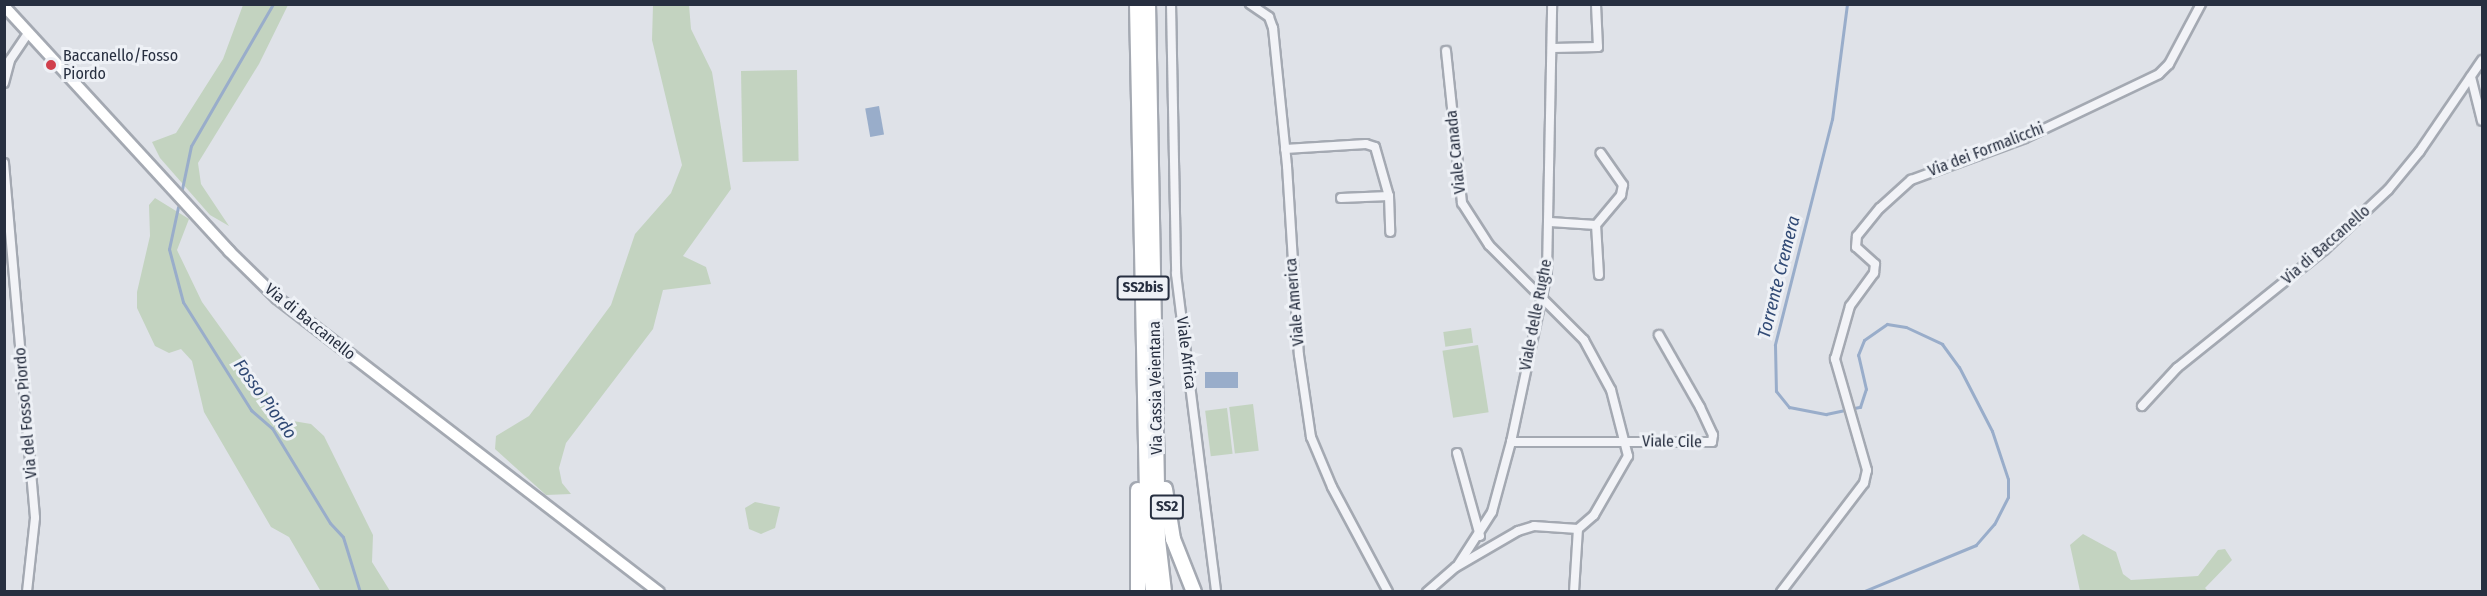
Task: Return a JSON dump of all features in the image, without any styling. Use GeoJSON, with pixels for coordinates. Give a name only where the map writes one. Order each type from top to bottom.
{"type":"FeatureCollection","features":[{"type":"Feature","properties":{"kind":"highway","name":"Via Cassia Veientana"},"geometry":{"type":"LineString","coordinates":[[1137,4],[1150,383]]}},
{"type":"Feature","properties":{"kind":"highway","name":"Via Cassia Veientana"},"geometry":{"type":"LineString","coordinates":[[1148,4],[1153,591]]}},
{"type":"Feature","properties":{"kind":"highway","name":"Via Cassia Veientana"},"geometry":{"type":"LineString","coordinates":[[1150,422],[1164,591]]}},
{"type":"Feature","properties":{"kind":"highway","name":"SS2"},"geometry":{"type":"LineString","coordinates":[[1150,422],[1173,538],[1194,590]]}},
{"type":"Feature","properties":{"kind":"highway","name":"SS2"},"geometry":{"type":"LineString","coordinates":[[1138,591],[1138,461],[1150,422]]}},
{"type":"Feature","properties":{"kind":"street","name":"Viale Africa"},"geometry":{"type":"LineString","coordinates":[[1171,4],[1176,274],[1216,591]]}},
{"type":"Feature","properties":{"kind":"street","name":"Viale America"},"geometry":{"type":"LineString","coordinates":[[1250,4],[1269,17],[1273,28],[1285,149],[1298,343],[1311,437],[1332,488],[1388,591]]}},
{"type":"Feature","properties":{"kind":"street","name":"Viale delle Rughe"},"geometry":{"type":"LineString","coordinates":[[1456,567],[1480,536],[1492,512],[1511,442],[1546,273],[1550,222],[1552,4]]}},
{"type":"Feature","properties":{"kind":"street"},"geometry":{"type":"LineString","coordinates":[[1553,48],[1598,47],[1596,4]]}},
{"type":"Feature","properties":{"kind":"street","name":"Via dei Formalicchi"},"geometry":{"type":"LineString","coordinates":[[1781,591],[1864,483],[1867,470],[1861,439],[1845,400],[1835,359],[1850,306],[1874,273],[1875,264],[1856,247],[1857,236],[1880,208],[1911,180],[1934,169],[2025,138],[2160,74],[2169,64],[2201,4]]}},
{"type":"Feature","properties":{"kind":"street","name":"Via di Baccanello"},"geometry":{"type":"LineString","coordinates":[[4,6],[229,251],[278,298],[659,591]]}},
{"type":"Feature","properties":{"kind":"street"},"geometry":{"type":"LineString","coordinates":[[4,83],[10,60],[28,33]]}},
{"type":"Feature","properties":{"kind":"street","name":"Viale Canada"},"geometry":{"type":"LineString","coordinates":[[1446,51],[1462,203],[1489,245],[1539,298],[1584,340],[1611,390],[1625,441]]}},
{"type":"Feature","properties":{"kind":"street","name":"Via di Baccanello"},"geometry":{"type":"LineString","coordinates":[[2142,406],[2177,368],[2324,250],[2388,190],[2482,60]]}},
{"type":"Feature","properties":{"kind":"street"},"geometry":{"type":"LineString","coordinates":[[2471,77],[2482,121]]}},
{"type":"Feature","properties":{"kind":"street"},"geometry":{"type":"LineString","coordinates":[[1285,149],[1372,145],[1380,157],[1389,196],[1390,232]]}},
{"type":"Feature","properties":{"kind":"street"},"geometry":{"type":"LineString","coordinates":[[1599,275],[1596,225],[1621,195],[1623,185],[1601,153]]}},
{"type":"Feature","properties":{"kind":"street","name":"Via del Fosso Piordo"},"geometry":{"type":"LineString","coordinates":[[4,163],[35,518],[27,591]]}},
{"type":"Feature","properties":{"kind":"street"},"geometry":{"type":"LineString","coordinates":[[1341,198],[1389,196]]}},
{"type":"Feature","properties":{"kind":"street"},"geometry":{"type":"LineString","coordinates":[[1550,222],[1596,225]]}},
{"type":"Feature","properties":{"kind":"street","name":"Viale Cile"},"geometry":{"type":"LineString","coordinates":[[1511,442],[1712,442],[1713,435],[1700,406],[1659,335]]}},
{"type":"Feature","properties":{"kind":"street"},"geometry":{"type":"LineString","coordinates":[[1427,591],[1456,567],[1518,531],[1534,526],[1578,529],[1594,515],[1619,477],[1628,456],[1625,441]]}},
{"type":"Feature","properties":{"kind":"street"},"geometry":{"type":"LineString","coordinates":[[1457,453],[1480,536]]}},
{"type":"Feature","properties":{"kind":"street"},"geometry":{"type":"LineString","coordinates":[[1574,591],[1578,529]]}},
{"type":"Feature","properties":{"kind":"green space"},"geometry":{"type":"Polygon","coordinates":[[[243,5],[288,5],[259,64],[198,163],[201,184],[229,226],[210,215],[160,158],[152,142],[176,133],[223,59],[243,5]]]}},
{"type":"Feature","properties":{"kind":"green space"},"geometry":{"type":"Polygon","coordinates":[[[653,5],[689,5],[691,29],[712,72],[731,189],[683,256],[706,267],[711,284],[663,290],[653,329],[566,443],[559,468],[562,483],[571,494],[546,495],[495,449],[496,436],[529,416],[611,305],[635,234],[671,193],[682,165],[652,40],[653,5]]]}},
{"type":"Feature","properties":{"kind":"green space"},"geometry":{"type":"Polygon","coordinates":[[[797,70],[799,161],[743,162],[741,71],[797,70]]]}},
{"type":"Feature","properties":{"kind":"green space"},"geometry":{"type":"Polygon","coordinates":[[[155,198],[189,219],[177,250],[202,302],[287,420],[311,424],[324,436],[373,535],[372,562],[390,591],[320,590],[289,537],[271,527],[204,412],[192,361],[181,349],[169,353],[155,346],[137,308],[137,292],[150,236],[149,205],[155,198]]]}},
{"type":"Feature","properties":{"kind":"green space"},"geometry":{"type":"Polygon","coordinates":[[[1471,328],[1473,343],[1445,347],[1443,332],[1471,328]]]}},
{"type":"Feature","properties":{"kind":"green space"},"geometry":{"type":"Polygon","coordinates":[[[1478,345],[1489,412],[1453,418],[1442,351],[1478,345]]]}},
{"type":"Feature","properties":{"kind":"green space"},"geometry":{"type":"Polygon","coordinates":[[[1253,404],[1259,451],[1235,454],[1229,407],[1253,404]]]}},
{"type":"Feature","properties":{"kind":"green space"},"geometry":{"type":"Polygon","coordinates":[[[1227,408],[1233,454],[1211,456],[1205,411],[1227,408]]]}},
{"type":"Feature","properties":{"kind":"green space"},"geometry":{"type":"Polygon","coordinates":[[[755,502],[780,507],[775,528],[761,534],[749,529],[745,508],[755,502]]]}},
{"type":"Feature","properties":{"kind":"green space"},"geometry":{"type":"Polygon","coordinates":[[[2083,534],[2116,552],[2123,574],[2131,580],[2198,576],[2218,550],[2225,549],[2232,560],[2205,588],[2208,591],[2080,591],[2070,545],[2083,534]]]}},
{"type":"Feature","properties":{"kind":"water"},"geometry":{"type":"Polygon","coordinates":[[[879,106],[884,135],[870,137],[865,108],[879,106]]]}},
{"type":"Feature","properties":{"kind":"water"},"geometry":{"type":"Polygon","coordinates":[[[1205,372],[1238,372],[1238,388],[1205,388],[1205,372]]]}},
{"type":"Feature","properties":{"kind":"waterway","name":"Fosso Piordo"},"geometry":{"type":"LineString","coordinates":[[182,189],[191,146],[273,4]]}},
{"type":"Feature","properties":{"kind":"waterway","name":"Torrente Cremera"},"geometry":{"type":"LineString","coordinates":[[1847,4],[1832,119],[1775,345],[1776,391],[1789,407],[1826,414],[1860,407],[1866,389],[1858,355],[1864,340],[1887,324],[1906,327],[1942,344],[1959,367],[1992,431],[2008,479],[2008,497],[1994,524],[1976,545],[1862,592]]}},
{"type":"Feature","properties":{"kind":"waterway","name":"Fosso Piordo"},"geometry":{"type":"LineString","coordinates":[[178,207],[169,249],[183,302],[251,410],[272,428],[330,523],[343,537],[360,592]]}},
{"type":"Feature","properties":{"kind":"place","name":"Baccanello/Fosso Piordo"},"geometry":{"type":"Point","coordinates":[51,65]}}]}
